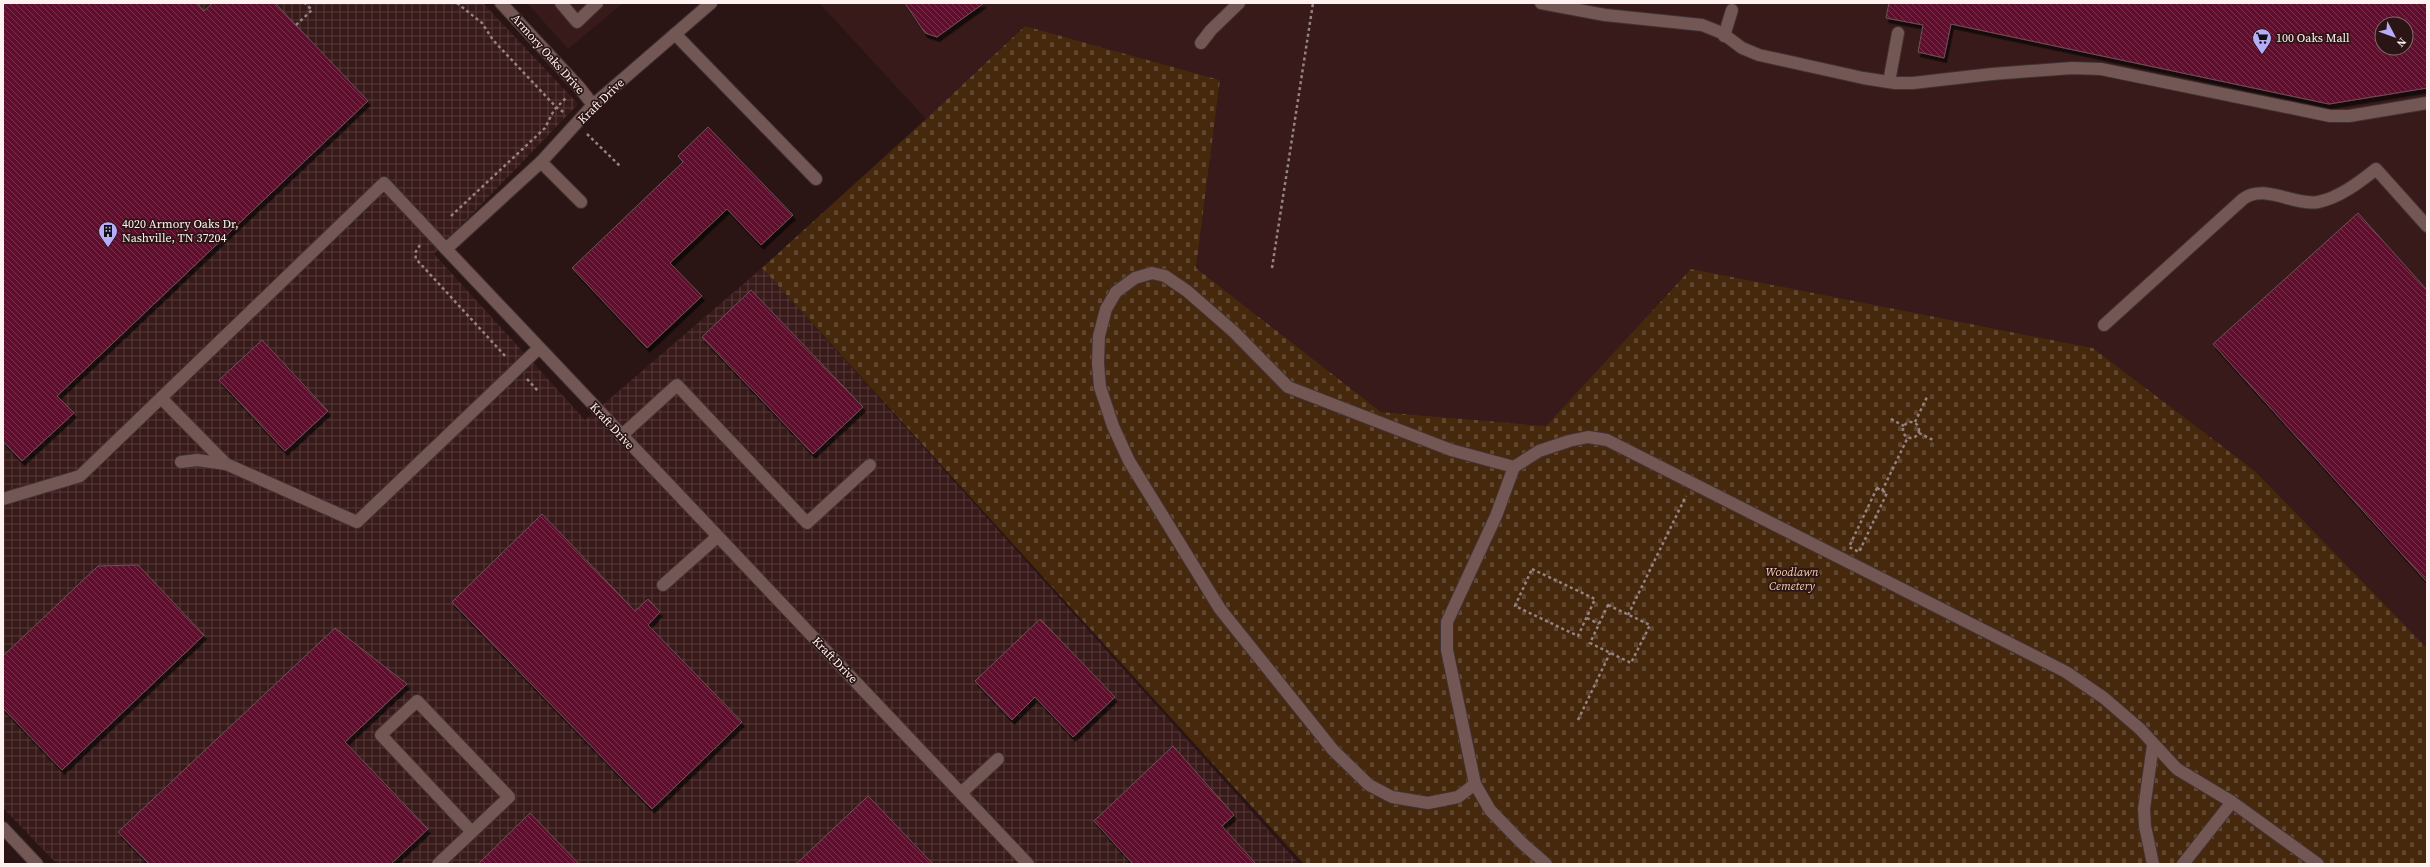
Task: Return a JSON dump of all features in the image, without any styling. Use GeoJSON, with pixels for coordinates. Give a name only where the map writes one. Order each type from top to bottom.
{"type":"FeatureCollection","features":[{"type":"Feature","properties":{"kind":"street","name":"Armory Oaks Drive"},"geometry":{"type":"LineString","coordinates":[[502,3],[579,87],[593,105]]}},
{"type":"Feature","properties":{"kind":"street"},"geometry":{"type":"LineString","coordinates":[[561,3],[577,22],[597,3]]}},
{"type":"Feature","properties":{"kind":"street","name":"Kraft Drive"},"geometry":{"type":"LineString","coordinates":[[711,3],[593,105],[541,162],[446,249],[1028,864]]}},
{"type":"Feature","properties":{"kind":"street"},"geometry":{"type":"LineString","coordinates":[[1202,43],[1211,30],[1239,3]]}},
{"type":"Feature","properties":{"kind":"street"},"geometry":{"type":"LineString","coordinates":[[1540,3],[1605,15],[1702,25],[1724,36],[1742,48],[1759,55],[1889,82],[1912,84],[1992,74],[2086,68],[2330,116],[2349,116],[2427,103]]}},
{"type":"Feature","properties":{"kind":"street"},"geometry":{"type":"LineString","coordinates":[[1724,36],[1732,10]]}},
{"type":"Feature","properties":{"kind":"street"},"geometry":{"type":"LineString","coordinates":[[1889,82],[1898,33]]}},
{"type":"Feature","properties":{"kind":"street"},"geometry":{"type":"LineString","coordinates":[[675,34],[816,179]]}},
{"type":"Feature","properties":{"kind":"street"},"geometry":{"type":"LineString","coordinates":[[541,162],[581,202]]}},
{"type":"Feature","properties":{"kind":"street"},"geometry":{"type":"LineString","coordinates":[[2104,325],[2248,195],[2255,193],[2301,202],[2317,202],[2345,190],[2376,169],[2427,226]]}},
{"type":"Feature","properties":{"kind":"street"},"geometry":{"type":"LineString","coordinates":[[3,499],[80,476],[384,183],[446,249]]}},
{"type":"Feature","properties":{"kind":"street"},"geometry":{"type":"LineString","coordinates":[[1475,784],[1458,797],[1428,803],[1392,797],[1369,785],[1333,750],[1220,609],[1133,468],[1113,426],[1102,393],[1098,363],[1099,336],[1106,309],[1116,292],[1135,278],[1152,273],[1165,276],[1173,280],[1199,301],[1293,390],[1451,450],[1514,467]]}},
{"type":"Feature","properties":{"kind":"street"},"geometry":{"type":"LineString","coordinates":[[181,462],[197,460],[226,464],[357,522],[539,348]]}},
{"type":"Feature","properties":{"kind":"street"},"geometry":{"type":"LineString","coordinates":[[622,436],[677,385],[807,523],[870,465]]}},
{"type":"Feature","properties":{"kind":"street"},"geometry":{"type":"LineString","coordinates":[[161,398],[226,464]]}},
{"type":"Feature","properties":{"kind":"street"},"geometry":{"type":"LineString","coordinates":[[1546,864],[1522,844],[1490,810],[1475,784],[1447,650],[1447,622],[1496,516],[1514,467],[1539,451],[1588,436],[1607,440],[1693,482],[2066,672],[2104,698],[2140,730],[2177,769],[2232,802],[2318,864]]}},
{"type":"Feature","properties":{"kind":"street"},"geometry":{"type":"LineString","coordinates":[[663,586],[717,536]]}},
{"type":"Feature","properties":{"kind":"street"},"geometry":{"type":"LineString","coordinates":[[438,864],[472,832],[509,797],[417,701],[380,735],[472,832]]}},
{"type":"Feature","properties":{"kind":"street"},"geometry":{"type":"LineString","coordinates":[[2153,864],[2145,826],[2144,809],[2154,745]]}},
{"type":"Feature","properties":{"kind":"street"},"geometry":{"type":"LineString","coordinates":[[961,793],[998,759]]}},
{"type":"Feature","properties":{"kind":"street"},"geometry":{"type":"LineString","coordinates":[[2183,864],[2232,802]]}},
{"type":"Feature","properties":{"kind":"street"},"geometry":{"type":"LineString","coordinates":[[3,828],[38,864]]}},
{"type":"Feature","properties":{"kind":"path"},"geometry":{"type":"LineString","coordinates":[[296,25],[312,10],[305,3]]}},
{"type":"Feature","properties":{"kind":"path"},"geometry":{"type":"LineString","coordinates":[[457,3],[482,23],[493,40],[556,107],[620,166]]}},
{"type":"Feature","properties":{"kind":"path"},"geometry":{"type":"LineString","coordinates":[[1272,268],[1312,3]]}},
{"type":"Feature","properties":{"kind":"path"},"geometry":{"type":"LineString","coordinates":[[451,216],[545,128],[556,107],[579,87]]}},
{"type":"Feature","properties":{"kind":"path"},"geometry":{"type":"LineString","coordinates":[[420,245],[415,253],[416,259],[509,360]]}},
{"type":"Feature","properties":{"kind":"path"},"geometry":{"type":"LineString","coordinates":[[526,378],[538,391]]}},
{"type":"Feature","properties":{"kind":"path"},"geometry":{"type":"LineString","coordinates":[[1915,422],[1926,397]]}},
{"type":"Feature","properties":{"kind":"path"},"geometry":{"type":"LineString","coordinates":[[1891,419],[1904,426]]}},
{"type":"Feature","properties":{"kind":"path"},"geometry":{"type":"LineString","coordinates":[[1908,422],[1915,422],[1919,426],[1919,433],[1915,437],[1908,437],[1903,432],[1904,426],[1908,422]]}},
{"type":"Feature","properties":{"kind":"path"},"geometry":{"type":"LineString","coordinates":[[1919,433],[1935,441]]}},
{"type":"Feature","properties":{"kind":"path"},"geometry":{"type":"LineString","coordinates":[[1882,491],[1908,437]]}},
{"type":"Feature","properties":{"kind":"path"},"geometry":{"type":"LineString","coordinates":[[1628,615],[1693,482]]}},
{"type":"Feature","properties":{"kind":"path"},"geometry":{"type":"LineString","coordinates":[[1877,488],[1882,491],[1887,493],[1859,552],[1849,547],[1877,488]]}},
{"type":"Feature","properties":{"kind":"path"},"geometry":{"type":"LineString","coordinates":[[1532,569],[1595,600],[1587,618],[1578,636],[1515,606],[1532,569]]}},
{"type":"Feature","properties":{"kind":"path"},"geometry":{"type":"LineString","coordinates":[[1608,605],[1628,615],[1650,625],[1631,663],[1590,643],[1608,605]]}},
{"type":"Feature","properties":{"kind":"path"},"geometry":{"type":"LineString","coordinates":[[1587,618],[1599,624]]}},
{"type":"Feature","properties":{"kind":"path"},"geometry":{"type":"LineString","coordinates":[[1578,720],[1610,653]]}},
{"type":"Feature","properties":{"kind":"shaded area"},"geometry":{"type":"Polygon","coordinates":[[[3,3],[483,3],[578,104],[434,254],[585,420],[762,268],[1299,864],[57,864],[3,808],[3,3]]]}},
{"type":"Feature","properties":{"kind":"shaded area"},"geometry":{"type":"Polygon","coordinates":[[[527,3],[623,3],[568,49],[527,3]]]}},
{"type":"Feature","properties":{"kind":"shaded area","name":"100 Oaks Mall"},"geometry":{"type":"Polygon","coordinates":[[[819,3],[2427,3],[2427,648],[2255,471],[2093,348],[1981,326],[1591,387],[1546,426],[1381,412],[1196,268],[1220,80],[1025,26],[926,119],[819,3]]]}},
{"type":"Feature","properties":{"kind":"green space","name":"Woodlawn Cemetery"},"geometry":{"type":"Polygon","coordinates":[[[1025,26],[1220,80],[1196,268],[1381,412],[1546,426],[1691,269],[2093,348],[2255,471],[2427,648],[2427,864],[1304,864],[762,268],[926,119],[1025,26]]]}},
{"type":"Feature","properties":{"kind":"building","name":"4020 Armory Oaks Dr, Nashville, TN 37204"},"geometry":{"type":"Polygon","coordinates":[[[3,3],[197,3],[204,11],[213,3],[275,3],[368,101],[57,396],[74,413],[22,461],[3,441],[3,3]]]}},
{"type":"Feature","properties":{"kind":"building"},"geometry":{"type":"Polygon","coordinates":[[[905,3],[984,3],[937,37],[925,33],[905,3]]]}},
{"type":"Feature","properties":{"kind":"building","name":"100 Oaks Mall"},"geometry":{"type":"Polygon","coordinates":[[[1889,3],[2427,3],[2427,88],[2329,104],[1951,24],[1944,58],[1918,52],[1923,25],[1886,18],[1889,3]]]}},
{"type":"Feature","properties":{"kind":"building"},"geometry":{"type":"Polygon","coordinates":[[[708,127],[793,215],[761,245],[727,209],[670,263],[702,296],[647,348],[572,268],[683,162],[678,156],[708,127]]]}},
{"type":"Feature","properties":{"kind":"building"},"geometry":{"type":"Polygon","coordinates":[[[2358,213],[2427,290],[2427,582],[2213,344],[2358,213]]]}},
{"type":"Feature","properties":{"kind":"building"},"geometry":{"type":"Polygon","coordinates":[[[751,290],[863,407],[813,454],[702,337],[751,290]]]}},
{"type":"Feature","properties":{"kind":"building"},"geometry":{"type":"Polygon","coordinates":[[[262,340],[328,411],[285,451],[219,380],[262,340]]]}},
{"type":"Feature","properties":{"kind":"building"},"geometry":{"type":"Polygon","coordinates":[[[542,514],[635,611],[648,599],[660,612],[648,625],[742,722],[652,809],[452,602],[542,514]]]}},
{"type":"Feature","properties":{"kind":"building"},"geometry":{"type":"Polygon","coordinates":[[[138,565],[204,635],[62,770],[3,708],[3,656],[98,566],[138,565]]]}},
{"type":"Feature","properties":{"kind":"building"},"geometry":{"type":"Polygon","coordinates":[[[1040,619],[1115,697],[1073,737],[1035,697],[1012,720],[975,681],[1040,619]]]}},
{"type":"Feature","properties":{"kind":"building"},"geometry":{"type":"Polygon","coordinates":[[[335,628],[407,684],[345,742],[428,829],[391,864],[149,864],[118,832],[335,628]]]}},
{"type":"Feature","properties":{"kind":"building"},"geometry":{"type":"Polygon","coordinates":[[[1173,746],[1234,815],[1222,826],[1256,864],[1133,864],[1094,821],[1173,746]]]}},
{"type":"Feature","properties":{"kind":"building"},"geometry":{"type":"Polygon","coordinates":[[[868,796],[933,864],[796,864],[868,796]]]}},
{"type":"Feature","properties":{"kind":"building"},"geometry":{"type":"Polygon","coordinates":[[[530,813],[579,864],[478,864],[530,813]]]}},
{"type":"Feature","properties":{"kind":"place","name":"100 Oaks Mall"},"geometry":{"type":"Point","coordinates":[2262,55]}},
{"type":"Feature","properties":{"kind":"place","name":"4020 Armory Oaks Dr, Nashville, TN 37204"},"geometry":{"type":"Point","coordinates":[108,248]}}]}
